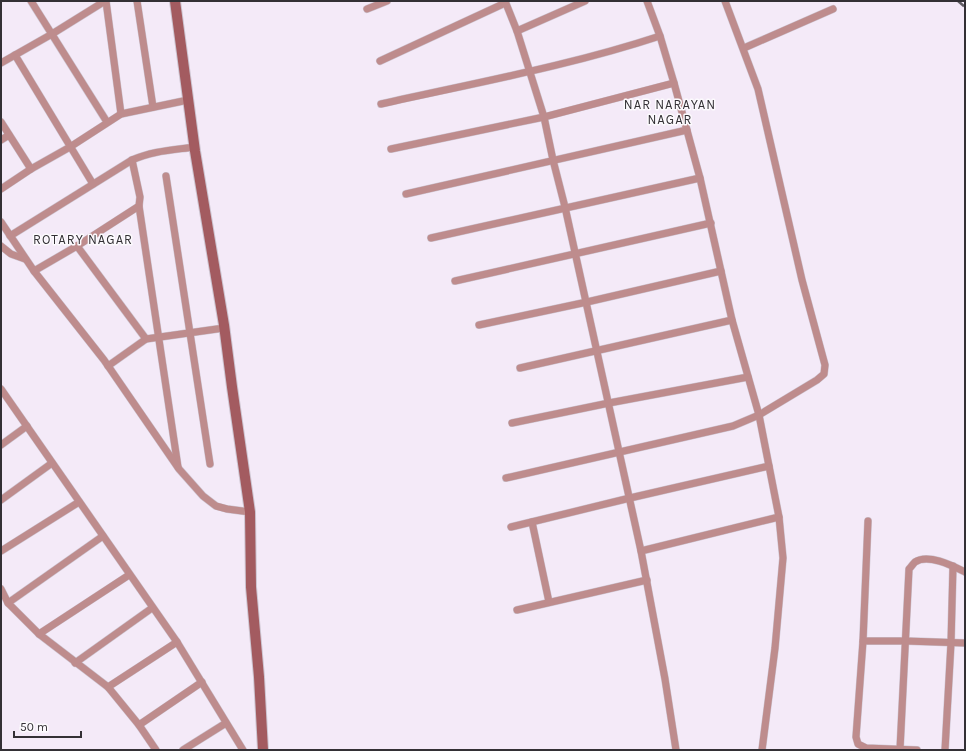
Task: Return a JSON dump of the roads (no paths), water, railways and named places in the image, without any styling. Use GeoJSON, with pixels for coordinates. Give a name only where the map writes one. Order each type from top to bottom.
{"type":"FeatureCollection","features":[{"type":"Feature","properties":{"kind":"street"},"geometry":{"type":"LineString","coordinates":[[31,1],[107,122]]}},
{"type":"Feature","properties":{"kind":"street"},"geometry":{"type":"LineString","coordinates":[[1,63],[52,34],[105,1],[121,114]]}},
{"type":"Feature","properties":{"kind":"street"},"geometry":{"type":"LineString","coordinates":[[137,1],[153,107]]}},
{"type":"Feature","properties":{"kind":"street"},"geometry":{"type":"LineString","coordinates":[[175,1],[194,147],[224,328],[250,512],[251,587],[259,677],[262,750]]}},
{"type":"Feature","properties":{"kind":"street"},"geometry":{"type":"LineString","coordinates":[[367,10],[387,1]]}},
{"type":"Feature","properties":{"kind":"street"},"geometry":{"type":"LineString","coordinates":[[517,31],[585,1]]}},
{"type":"Feature","properties":{"kind":"street"},"geometry":{"type":"LineString","coordinates":[[647,1],[660,36],[700,178],[732,320],[760,415],[779,517],[783,558],[775,648],[762,750]]}},
{"type":"Feature","properties":{"kind":"street"},"geometry":{"type":"LineString","coordinates":[[506,478],[716,430],[749,420],[760,415],[817,380],[824,374],[825,365],[801,272],[758,89],[744,48],[725,1]]}},
{"type":"Feature","properties":{"kind":"street"},"geometry":{"type":"LineString","coordinates":[[380,61],[505,2],[517,31],[544,116],[587,302],[647,580],[676,750]]}},
{"type":"Feature","properties":{"kind":"street"},"geometry":{"type":"LineString","coordinates":[[744,48],[833,9]]}},
{"type":"Feature","properties":{"kind":"street"},"geometry":{"type":"LineString","coordinates":[[381,104],[530,71],[636,44],[660,36]]}},
{"type":"Feature","properties":{"kind":"street"},"geometry":{"type":"LineString","coordinates":[[15,55],[93,184]]}},
{"type":"Feature","properties":{"kind":"street"},"geometry":{"type":"LineString","coordinates":[[391,149],[544,116],[674,83]]}},
{"type":"Feature","properties":{"kind":"street"},"geometry":{"type":"LineString","coordinates":[[1,189],[121,114],[188,100]]}},
{"type":"Feature","properties":{"kind":"street"},"geometry":{"type":"LineString","coordinates":[[1,122],[31,169]]}},
{"type":"Feature","properties":{"kind":"street"},"geometry":{"type":"LineString","coordinates":[[406,194],[687,130]]}},
{"type":"Feature","properties":{"kind":"street"},"geometry":{"type":"LineString","coordinates":[[1,140],[8,135]]}},
{"type":"Feature","properties":{"kind":"street"},"geometry":{"type":"LineString","coordinates":[[10,236],[132,160],[143,155],[160,151],[194,147]]}},
{"type":"Feature","properties":{"kind":"street"},"geometry":{"type":"LineString","coordinates":[[132,160],[140,197],[139,206],[179,469]]}},
{"type":"Feature","properties":{"kind":"street"},"geometry":{"type":"LineString","coordinates":[[166,176],[210,464]]}},
{"type":"Feature","properties":{"kind":"street"},"geometry":{"type":"LineString","coordinates":[[430,238],[700,178]]}},
{"type":"Feature","properties":{"kind":"street"},"geometry":{"type":"LineString","coordinates":[[34,271],[77,246],[139,206]]}},
{"type":"Feature","properties":{"kind":"street"},"geometry":{"type":"LineString","coordinates":[[1,222],[25,259],[108,366],[179,469],[203,496],[216,506],[250,512]]}},
{"type":"Feature","properties":{"kind":"street"},"geometry":{"type":"LineString","coordinates":[[455,281],[711,223]]}},
{"type":"Feature","properties":{"kind":"street"},"geometry":{"type":"LineString","coordinates":[[1,246],[11,254],[25,259]]}},
{"type":"Feature","properties":{"kind":"street"},"geometry":{"type":"LineString","coordinates":[[77,246],[146,339]]}},
{"type":"Feature","properties":{"kind":"street"},"geometry":{"type":"LineString","coordinates":[[479,325],[721,271]]}},
{"type":"Feature","properties":{"kind":"street"},"geometry":{"type":"LineString","coordinates":[[520,368],[732,320]]}},
{"type":"Feature","properties":{"kind":"street"},"geometry":{"type":"LineString","coordinates":[[108,366],[146,339],[224,328]]}},
{"type":"Feature","properties":{"kind":"street"},"geometry":{"type":"LineString","coordinates":[[512,423],[748,377]]}},
{"type":"Feature","properties":{"kind":"street"},"geometry":{"type":"LineString","coordinates":[[2,392],[177,642],[243,750]]}},
{"type":"Feature","properties":{"kind":"street"},"geometry":{"type":"LineString","coordinates":[[1,445],[27,426]]}},
{"type":"Feature","properties":{"kind":"street"},"geometry":{"type":"LineString","coordinates":[[1,500],[52,463]]}},
{"type":"Feature","properties":{"kind":"street"},"geometry":{"type":"LineString","coordinates":[[511,527],[769,466]]}},
{"type":"Feature","properties":{"kind":"street"},"geometry":{"type":"LineString","coordinates":[[1,551],[79,502]]}},
{"type":"Feature","properties":{"kind":"street"},"geometry":{"type":"LineString","coordinates":[[641,551],[779,517]]}},
{"type":"Feature","properties":{"kind":"street"},"geometry":{"type":"LineString","coordinates":[[868,521],[863,641],[856,737],[858,744],[866,748],[917,750]]}},
{"type":"Feature","properties":{"kind":"street"},"geometry":{"type":"LineString","coordinates":[[532,522],[549,602]]}},
{"type":"Feature","properties":{"kind":"street"},"geometry":{"type":"LineString","coordinates":[[8,603],[103,536]]}},
{"type":"Feature","properties":{"kind":"street"},"geometry":{"type":"LineString","coordinates":[[900,749],[909,569],[916,562],[926,559],[942,562],[965,572]]}},
{"type":"Feature","properties":{"kind":"street"},"geometry":{"type":"LineString","coordinates":[[945,750],[952,643],[953,566]]}},
{"type":"Feature","properties":{"kind":"street"},"geometry":{"type":"LineString","coordinates":[[39,634],[130,575]]}},
{"type":"Feature","properties":{"kind":"street"},"geometry":{"type":"LineString","coordinates":[[517,610],[647,580]]}},
{"type":"Feature","properties":{"kind":"street"},"geometry":{"type":"LineString","coordinates":[[1,589],[8,603],[39,634],[108,687],[139,725],[156,750]]}},
{"type":"Feature","properties":{"kind":"street"},"geometry":{"type":"LineString","coordinates":[[75,663],[152,608]]}},
{"type":"Feature","properties":{"kind":"street"},"geometry":{"type":"LineString","coordinates":[[863,641],[965,643]]}},
{"type":"Feature","properties":{"kind":"street"},"geometry":{"type":"LineString","coordinates":[[108,687],[177,642]]}},
{"type":"Feature","properties":{"kind":"street"},"geometry":{"type":"LineString","coordinates":[[139,725],[202,682]]}},
{"type":"Feature","properties":{"kind":"street"},"geometry":{"type":"LineString","coordinates":[[182,750],[226,723]]}},
{"type":"Feature","properties":{"kind":"railway"},"geometry":{"type":"LineString","coordinates":[[958,1],[965,7]]}},
{"type":"Feature","properties":{"kind":"district","name":"NAR NARAYAN NAGAR"},"geometry":{"type":"Point","coordinates":[670,112]}},
{"type":"Feature","properties":{"kind":"district","name":"ROTARY NAGAR"},"geometry":{"type":"Point","coordinates":[83,239]}}]}
